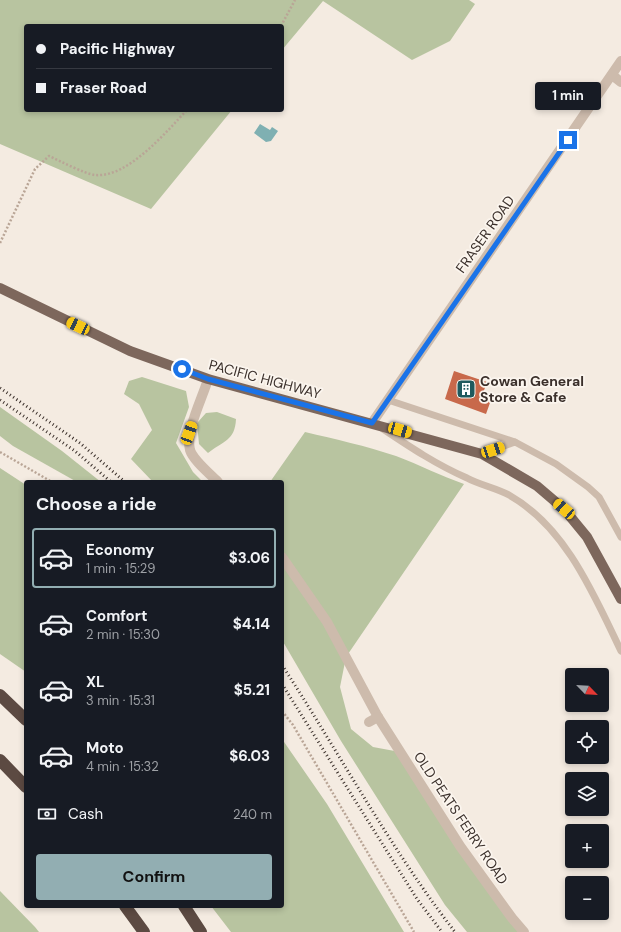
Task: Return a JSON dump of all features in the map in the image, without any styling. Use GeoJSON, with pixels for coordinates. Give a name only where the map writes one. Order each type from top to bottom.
{"type":"FeatureCollection","features":[{"type":"Feature","properties":{"kind":"highway"},"geometry":{"type":"LineString","coordinates":[[0,695],[24,718]]}},
{"type":"Feature","properties":{"kind":"highway"},"geometry":{"type":"LineString","coordinates":[[0,760],[24,785]]}},
{"type":"Feature","properties":{"kind":"highway"},"geometry":{"type":"LineString","coordinates":[[126,908],[144,932]]}},
{"type":"Feature","properties":{"kind":"highway"},"geometry":{"type":"LineString","coordinates":[[185,908],[201,932]]}},
{"type":"Feature","properties":{"kind":"main road","name":"PACIFIC HIGHWAY"},"geometry":{"type":"LineString","coordinates":[[0,288],[130,351],[208,379],[482,454],[537,486],[564,509],[587,536],[621,599]]}},
{"type":"Feature","properties":{"kind":"street","name":"FRASER ROAD"},"geometry":{"type":"LineString","coordinates":[[372,423],[621,62]]}},
{"type":"Feature","properties":{"kind":"street"},"geometry":{"type":"LineString","coordinates":[[612,75],[621,82]]}},
{"type":"Feature","properties":{"kind":"street"},"geometry":{"type":"LineString","coordinates":[[208,379],[189,433],[190,450],[203,468],[216,480]]}},
{"type":"Feature","properties":{"kind":"street","name":"OLD PEATS FERRY ROAD"},"geometry":{"type":"LineString","coordinates":[[284,560],[327,622],[378,716],[460,846],[512,918],[524,932]]}},
{"type":"Feature","properties":{"kind":"street"},"geometry":{"type":"LineString","coordinates":[[368,722],[378,716]]}},
{"type":"Feature","properties":{"kind":"lane"},"geometry":{"type":"LineString","coordinates":[[388,400],[516,442],[556,464],[588,487],[599,497],[621,537]]}},
{"type":"Feature","properties":{"kind":"lane","name":"PACIFIC HIGHWAY"},"geometry":{"type":"LineString","coordinates":[[372,423],[431,460],[468,479],[509,496],[533,513],[552,532],[572,558],[621,651]]}},
{"type":"Feature","properties":{"kind":"lane"},"geometry":{"type":"LineString","coordinates":[[482,454],[516,442]]}},
{"type":"Feature","properties":{"kind":"path"},"geometry":{"type":"LineString","coordinates":[[282,24],[294,0]]}},
{"type":"Feature","properties":{"kind":"path"},"geometry":{"type":"LineString","coordinates":[[0,243],[34,169],[50,156],[94,175],[115,173],[152,146],[185,112]]}},
{"type":"Feature","properties":{"kind":"path"},"geometry":{"type":"LineString","coordinates":[[0,452],[49,480]]}},
{"type":"Feature","properties":{"kind":"path"},"geometry":{"type":"LineString","coordinates":[[284,714],[414,932]]}},
{"type":"Feature","properties":{"kind":"green space"},"geometry":{"type":"Polygon","coordinates":[[[0,0],[469,0],[475,4],[450,41],[412,60],[323,1],[284,48],[284,24],[24,24],[24,112],[230,112],[151,209],[0,144],[0,0]]]}},
{"type":"Feature","properties":{"kind":"green space"},"geometry":{"type":"Polygon","coordinates":[[[142,377],[186,391],[189,407],[176,443],[193,472],[201,480],[151,480],[131,459],[152,430],[139,404],[124,394],[129,381],[142,377]]]}},
{"type":"Feature","properties":{"kind":"green space"},"geometry":{"type":"Polygon","coordinates":[[[0,407],[62,451],[98,480],[73,480],[13,446],[0,436],[0,407]]]}},
{"type":"Feature","properties":{"kind":"green space"},"geometry":{"type":"Polygon","coordinates":[[[217,412],[236,419],[235,426],[231,436],[227,440],[208,453],[199,444],[197,423],[206,413],[217,412]]]}},
{"type":"Feature","properties":{"kind":"green space"},"geometry":{"type":"Polygon","coordinates":[[[305,432],[396,456],[464,484],[346,657],[340,687],[351,729],[373,747],[400,752],[524,932],[467,932],[445,905],[341,741],[284,643],[284,480],[271,480],[305,432]]]}},
{"type":"Feature","properties":{"kind":"green space"},"geometry":{"type":"Polygon","coordinates":[[[0,468],[24,484],[24,671],[0,654],[0,468]]]}},
{"type":"Feature","properties":{"kind":"green space"},"geometry":{"type":"Polygon","coordinates":[[[284,742],[327,804],[404,932],[231,932],[213,908],[284,908],[284,742]]]}},
{"type":"Feature","properties":{"kind":"green space"},"geometry":{"type":"Polygon","coordinates":[[[0,891],[35,927],[39,932],[0,932],[0,891]]]}},
{"type":"Feature","properties":{"kind":"water"},"geometry":{"type":"Polygon","coordinates":[[[260,124],[270,130],[272,127],[278,131],[271,141],[266,142],[254,133],[260,124]]]}},
{"type":"Feature","properties":{"kind":"building","name":"Cowan General Store & Cafe"},"geometry":{"type":"Polygon","coordinates":[[[454,371],[487,382],[482,396],[491,400],[486,414],[445,399],[454,371]]]}},
{"type":"Feature","properties":{"kind":"railway"},"geometry":{"type":"LineString","coordinates":[[0,388],[80,443],[123,480]]}},
{"type":"Feature","properties":{"kind":"railway"},"geometry":{"type":"LineString","coordinates":[[0,400],[75,451],[109,480]]}},
{"type":"Feature","properties":{"kind":"railway"},"geometry":{"type":"LineString","coordinates":[[284,668],[387,834],[431,900],[455,932]]}},
{"type":"Feature","properties":{"kind":"railway"},"geometry":{"type":"LineString","coordinates":[[284,687],[417,899],[442,932]]}},
{"type":"Feature","properties":{"kind":"place","name":"Cowan General Store & Cafe"},"geometry":{"type":"Point","coordinates":[466,389]}},
{"type":"Feature","properties":{"kind":"route"},"geometry":{"type":"LineString","coordinates":[[182,369],[208,379],[372,423],[506,227],[568,140]]}}]}
